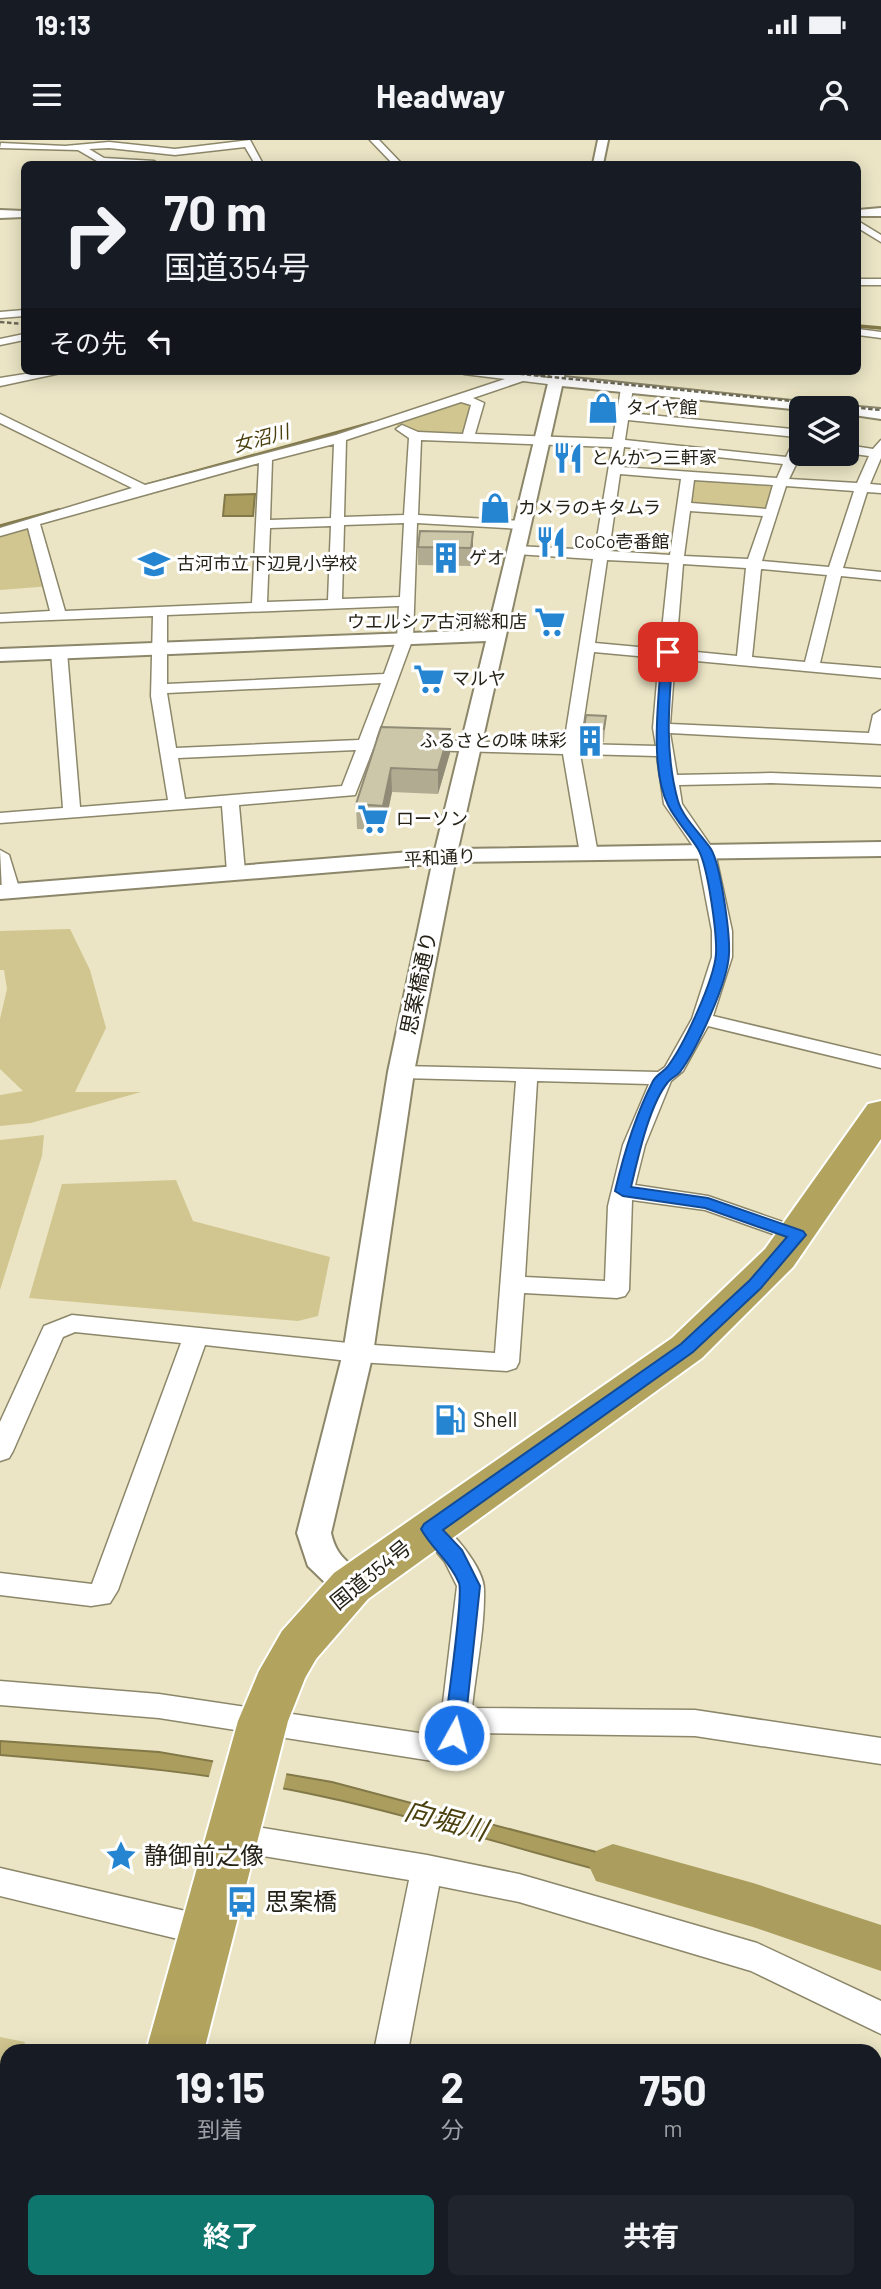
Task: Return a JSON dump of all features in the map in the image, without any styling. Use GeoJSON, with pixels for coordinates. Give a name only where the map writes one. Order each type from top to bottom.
{"type":"FeatureCollection","features":[{"type":"Feature","properties":{"kind":"highway","name":"国道354号"},"geometry":{"type":"LineString","coordinates":[[177,2044],[260,1730],[284,1671],[299,1645],[351,1586],[687,1348],[755,1284],[797,1235],[881,1112]]}},
{"type":"Feature","properties":{"kind":"street"},"geometry":{"type":"LineString","coordinates":[[374,140],[395,161]]}},
{"type":"Feature","properties":{"kind":"street"},"geometry":{"type":"LineString","coordinates":[[599,161],[603,140]]}},
{"type":"Feature","properties":{"kind":"street"},"geometry":{"type":"LineString","coordinates":[[51,149],[59,141]]}},
{"type":"Feature","properties":{"kind":"street"},"geometry":{"type":"LineString","coordinates":[[2,144],[51,149],[109,145],[175,152],[247,142],[257,161]]}},
{"type":"Feature","properties":{"kind":"street"},"geometry":{"type":"LineString","coordinates":[[80,148],[100,161]]}},
{"type":"Feature","properties":{"kind":"street"},"geometry":{"type":"LineString","coordinates":[[861,213],[881,212]]}},
{"type":"Feature","properties":{"kind":"street"},"geometry":{"type":"LineString","coordinates":[[0,214],[21,214]]}},
{"type":"Feature","properties":{"kind":"street"},"geometry":{"type":"LineString","coordinates":[[861,228],[881,239]]}},
{"type":"Feature","properties":{"kind":"street"},"geometry":{"type":"LineString","coordinates":[[861,282],[881,282]]}},
{"type":"Feature","properties":{"kind":"street"},"geometry":{"type":"LineString","coordinates":[[0,315],[21,313]]}},
{"type":"Feature","properties":{"kind":"street"},"geometry":{"type":"LineString","coordinates":[[0,325],[21,327]]}},
{"type":"Feature","properties":{"kind":"street"},"geometry":{"type":"LineString","coordinates":[[861,332],[881,335]]}},
{"type":"Feature","properties":{"kind":"street"},"geometry":{"type":"LineString","coordinates":[[0,342],[21,338]]}},
{"type":"Feature","properties":{"kind":"street"},"geometry":{"type":"LineString","coordinates":[[0,382],[41,375]]}},
{"type":"Feature","properties":{"kind":"street"},"geometry":{"type":"LineString","coordinates":[[506,375],[557,376],[627,388],[789,405]]}},
{"type":"Feature","properties":{"kind":"street"},"geometry":{"type":"LineString","coordinates":[[0,532],[144,489],[340,438],[516,376]]}},
{"type":"Feature","properties":{"kind":"street","name":"思案橋通り"},"geometry":{"type":"LineString","coordinates":[[351,1586],[320,1557],[314,1534],[358,1353],[378,1237],[401,1072],[445,856],[557,376]]}},
{"type":"Feature","properties":{"kind":"street"},"geometry":{"type":"LineString","coordinates":[[589,854],[571,749],[627,388]]}},
{"type":"Feature","properties":{"kind":"street"},"geometry":{"type":"LineString","coordinates":[[459,397],[478,403],[468,438]]}},
{"type":"Feature","properties":{"kind":"street"},"geometry":{"type":"LineString","coordinates":[[859,411],[881,414]]}},
{"type":"Feature","properties":{"kind":"street"},"geometry":{"type":"LineString","coordinates":[[623,416],[789,437]]}},
{"type":"Feature","properties":{"kind":"street"},"geometry":{"type":"LineString","coordinates":[[0,418],[144,489]]}},
{"type":"Feature","properties":{"kind":"street"},"geometry":{"type":"LineString","coordinates":[[391,422],[415,436],[619,443],[789,461]]}},
{"type":"Feature","properties":{"kind":"street"},"geometry":{"type":"LineString","coordinates":[[0,818],[72,810],[344,794],[349,791],[369,743],[405,638],[415,436]]}},
{"type":"Feature","properties":{"kind":"street"},"geometry":{"type":"LineString","coordinates":[[335,604],[340,438]]}},
{"type":"Feature","properties":{"kind":"street"},"geometry":{"type":"LineString","coordinates":[[812,666],[833,572],[860,487],[879,448],[859,449]]}},
{"type":"Feature","properties":{"kind":"street"},"geometry":{"type":"LineString","coordinates":[[43,453],[123,495]]}},
{"type":"Feature","properties":{"kind":"street"},"geometry":{"type":"LineString","coordinates":[[259,608],[266,457]]}},
{"type":"Feature","properties":{"kind":"street"},"geometry":{"type":"LineString","coordinates":[[744,659],[754,564],[789,463]]}},
{"type":"Feature","properties":{"kind":"street"},"geometry":{"type":"LineString","coordinates":[[74,469],[92,464]]}},
{"type":"Feature","properties":{"kind":"street"},"geometry":{"type":"LineString","coordinates":[[614,470],[881,489]]}},
{"type":"Feature","properties":{"kind":"street"},"geometry":{"type":"LineString","coordinates":[[401,1072],[662,1078],[673,1071],[702,1019],[722,957],[722,931],[706,852],[673,804],[661,728],[676,559],[688,475]]}},
{"type":"Feature","properties":{"kind":"street"},"geometry":{"type":"LineString","coordinates":[[683,507],[771,513]]}},
{"type":"Feature","properties":{"kind":"street"},"geometry":{"type":"LineString","coordinates":[[263,524],[411,519],[523,524]]}},
{"type":"Feature","properties":{"kind":"street"},"geometry":{"type":"LineString","coordinates":[[33,523],[59,615]]}},
{"type":"Feature","properties":{"kind":"street"},"geometry":{"type":"LineString","coordinates":[[516,550],[754,564],[881,576]]}},
{"type":"Feature","properties":{"kind":"street"},"geometry":{"type":"LineString","coordinates":[[0,618],[406,601]]}},
{"type":"Feature","properties":{"kind":"street"},"geometry":{"type":"LineString","coordinates":[[160,611],[159,689],[177,804]]}},
{"type":"Feature","properties":{"kind":"street"},"geometry":{"type":"LineString","coordinates":[[0,655],[496,635]]}},
{"type":"Feature","properties":{"kind":"street"},"geometry":{"type":"LineString","coordinates":[[587,647],[668,652],[881,673]]}},
{"type":"Feature","properties":{"kind":"street"},"geometry":{"type":"LineString","coordinates":[[59,652],[72,810]]}},
{"type":"Feature","properties":{"kind":"street"},"geometry":{"type":"LineString","coordinates":[[159,689],[391,678]]}},
{"type":"Feature","properties":{"kind":"street"},"geometry":{"type":"LineString","coordinates":[[661,728],[878,739],[881,715]]}},
{"type":"Feature","properties":{"kind":"street"},"geometry":{"type":"LineString","coordinates":[[168,753],[369,743],[663,751]]}},
{"type":"Feature","properties":{"kind":"street"},"geometry":{"type":"LineString","coordinates":[[668,780],[771,778],[881,782]]}},
{"type":"Feature","properties":{"kind":"street"},"geometry":{"type":"LineString","coordinates":[[230,801],[236,872]]}},
{"type":"Feature","properties":{"kind":"street","name":"平和通り"},"geometry":{"type":"LineString","coordinates":[[5,892],[445,856],[881,849]]}},
{"type":"Feature","properties":{"kind":"street"},"geometry":{"type":"LineString","coordinates":[[0,855],[5,892]]}},
{"type":"Feature","properties":{"kind":"street"},"geometry":{"type":"LineString","coordinates":[[702,1019],[881,1062]]}},
{"type":"Feature","properties":{"kind":"street"},"geometry":{"type":"LineString","coordinates":[[0,1451],[53,1332],[72,1323],[358,1353],[507,1363],[527,1074]]}},
{"type":"Feature","properties":{"kind":"street"},"geometry":{"type":"LineString","coordinates":[[512,1284],[617,1290],[619,1206],[634,1145],[662,1078]]}},
{"type":"Feature","properties":{"kind":"street"},"geometry":{"type":"LineString","coordinates":[[623,1191],[708,1203],[797,1235]]}},
{"type":"Feature","properties":{"kind":"street"},"geometry":{"type":"LineString","coordinates":[[0,1584],[91,1595],[100,1595],[104,1590],[196,1336]]}},
{"type":"Feature","properties":{"kind":"street"},"geometry":{"type":"LineString","coordinates":[[0,1693],[159,1706],[260,1730],[452,1751],[471,1586],[455,1555],[431,1529]]}},
{"type":"Feature","properties":{"kind":"street"},"geometry":{"type":"LineString","coordinates":[[456,1720],[695,1723],[881,1751]]}},
{"type":"Feature","properties":{"kind":"street"},"geometry":{"type":"LineString","coordinates":[[234,1829],[519,1888],[691,1937],[757,1958],[881,2018]]}},
{"type":"Feature","properties":{"kind":"street"},"geometry":{"type":"LineString","coordinates":[[392,2044],[427,1869]]}},
{"type":"Feature","properties":{"kind":"street"},"geometry":{"type":"LineString","coordinates":[[0,1882],[206,1931]]}},
{"type":"Feature","properties":{"kind":"shaded area"},"geometry":{"type":"Polygon","coordinates":[[[459,397],[478,403],[468,438],[415,436],[391,422],[459,397]]]}},
{"type":"Feature","properties":{"kind":"shaded area"},"geometry":{"type":"Polygon","coordinates":[[[688,475],[781,482],[771,513],[683,507],[688,475]]]}},
{"type":"Feature","properties":{"kind":"shaded area"},"geometry":{"type":"Polygon","coordinates":[[[33,523],[51,586],[0,590],[0,532],[33,523]]]}},
{"type":"Feature","properties":{"kind":"shaded area"},"geometry":{"type":"Polygon","coordinates":[[[70,929],[90,970],[106,1028],[75,1092],[141,1092],[31,1123],[0,1126],[0,1095],[23,1091],[0,1069],[0,1019],[7,989],[4,970],[0,970],[0,931],[70,929]]]}},
{"type":"Feature","properties":{"kind":"shaded area"},"geometry":{"type":"Polygon","coordinates":[[[44,1135],[42,1156],[0,1290],[0,1140],[44,1135]]]}},
{"type":"Feature","properties":{"kind":"shaded area"},"geometry":{"type":"Polygon","coordinates":[[[176,1180],[193,1221],[330,1257],[318,1316],[298,1321],[29,1298],[62,1184],[176,1180]]]}},
{"type":"Feature","properties":{"kind":"shaded area"},"geometry":{"type":"Polygon","coordinates":[[[0,2037],[25,2042],[25,2044],[0,2044],[0,2037]]]}},
{"type":"Feature","properties":{"kind":"water"},"geometry":{"type":"Polygon","coordinates":[[[255,494],[253,516],[223,516],[225,495],[255,494]]]}},
{"type":"Feature","properties":{"kind":"water"},"geometry":{"type":"Polygon","coordinates":[[[0,1741],[159,1752],[332,1782],[664,1870],[658,1885],[409,1817],[325,1797],[204,1776],[0,1755],[0,1741]]]}},
{"type":"Feature","properties":{"kind":"pier"},"geometry":{"type":"Polygon","coordinates":[[[214,1758],[287,1771],[282,1793],[208,1780],[214,1758]]]}},
{"type":"Feature","properties":{"kind":"building"},"geometry":{"type":"Polygon","coordinates":[[[420,531],[473,532],[471,548],[418,547],[420,531]]]}},
{"type":"Feature","properties":{"kind":"building"},"geometry":{"type":"Polygon","coordinates":[[[586,715],[606,716],[604,729],[584,728],[586,715]]]}},
{"type":"Feature","properties":{"kind":"building"},"geometry":{"type":"Polygon","coordinates":[[[381,727],[450,729],[438,770],[391,768],[383,806],[356,804],[381,727]]]}},
{"type":"Feature","properties":{"kind":"waterway","name":"女沼川"},"geometry":{"type":"LineString","coordinates":[[861,326],[881,328]]}},
{"type":"Feature","properties":{"kind":"waterway","name":"女沼川"},"geometry":{"type":"LineString","coordinates":[[143,486],[372,423]]}},
{"type":"Feature","properties":{"kind":"waterway","name":"女沼川"},"geometry":{"type":"LineString","coordinates":[[0,526],[59,510]]}},
{"type":"Feature","properties":{"kind":"waterway","name":"向堀川"},"geometry":{"type":"LineString","coordinates":[[613,1866],[753,1905],[881,1948]]}},
{"type":"Feature","properties":{"kind":"railway"},"geometry":{"type":"LineString","coordinates":[[0,322],[21,324]]}},
{"type":"Feature","properties":{"kind":"railway"},"geometry":{"type":"LineString","coordinates":[[532,375],[881,410]]}},
{"type":"Feature","properties":{"kind":"place","name":"タイヤ館"},"geometry":{"type":"Point","coordinates":[603,408]}},
{"type":"Feature","properties":{"kind":"place","name":"とんかつ三軒家"},"geometry":{"type":"Point","coordinates":[568,458]}},
{"type":"Feature","properties":{"kind":"place","name":"カメラのキタムラ"},"geometry":{"type":"Point","coordinates":[495,508]}},
{"type":"Feature","properties":{"kind":"place","name":"CoCo壱番館"},"geometry":{"type":"Point","coordinates":[551,542]}},
{"type":"Feature","properties":{"kind":"place","name":"ゲオ"},"geometry":{"type":"Point","coordinates":[446,558]}},
{"type":"Feature","properties":{"kind":"place","name":"古河市立下辺見小学校"},"geometry":{"type":"Point","coordinates":[154,564]}},
{"type":"Feature","properties":{"kind":"place","name":"ウエルシア古河総和店"},"geometry":{"type":"Point","coordinates":[550,622]}},
{"type":"Feature","properties":{"kind":"place","name":"マルヤ"},"geometry":{"type":"Point","coordinates":[429,679]}},
{"type":"Feature","properties":{"kind":"place","name":"ふるさとの味 味彩"},"geometry":{"type":"Point","coordinates":[590,741]}},
{"type":"Feature","properties":{"kind":"place","name":"ローソン"},"geometry":{"type":"Point","coordinates":[373,819]}},
{"type":"Feature","properties":{"kind":"place","name":"Shell"},"geometry":{"type":"Point","coordinates":[450,1420]}},
{"type":"Feature","properties":{"kind":"place","name":"静御前之像"},"geometry":{"type":"Point","coordinates":[121,1856]}},
{"type":"Feature","properties":{"kind":"place","name":"思案橋"},"geometry":{"type":"Point","coordinates":[242,1902]}},
{"type":"Feature","properties":{"kind":"route"},"geometry":{"type":"LineString","coordinates":[[454,1735],[471,1586],[455,1555],[431,1529],[687,1348],[755,1284],[797,1235],[708,1203],[623,1191],[634,1145],[646,1114],[662,1078],[673,1071],[702,1019],[722,957],[722,931],[706,852],[673,804],[668,780],[661,728],[668,652]]}}]}
